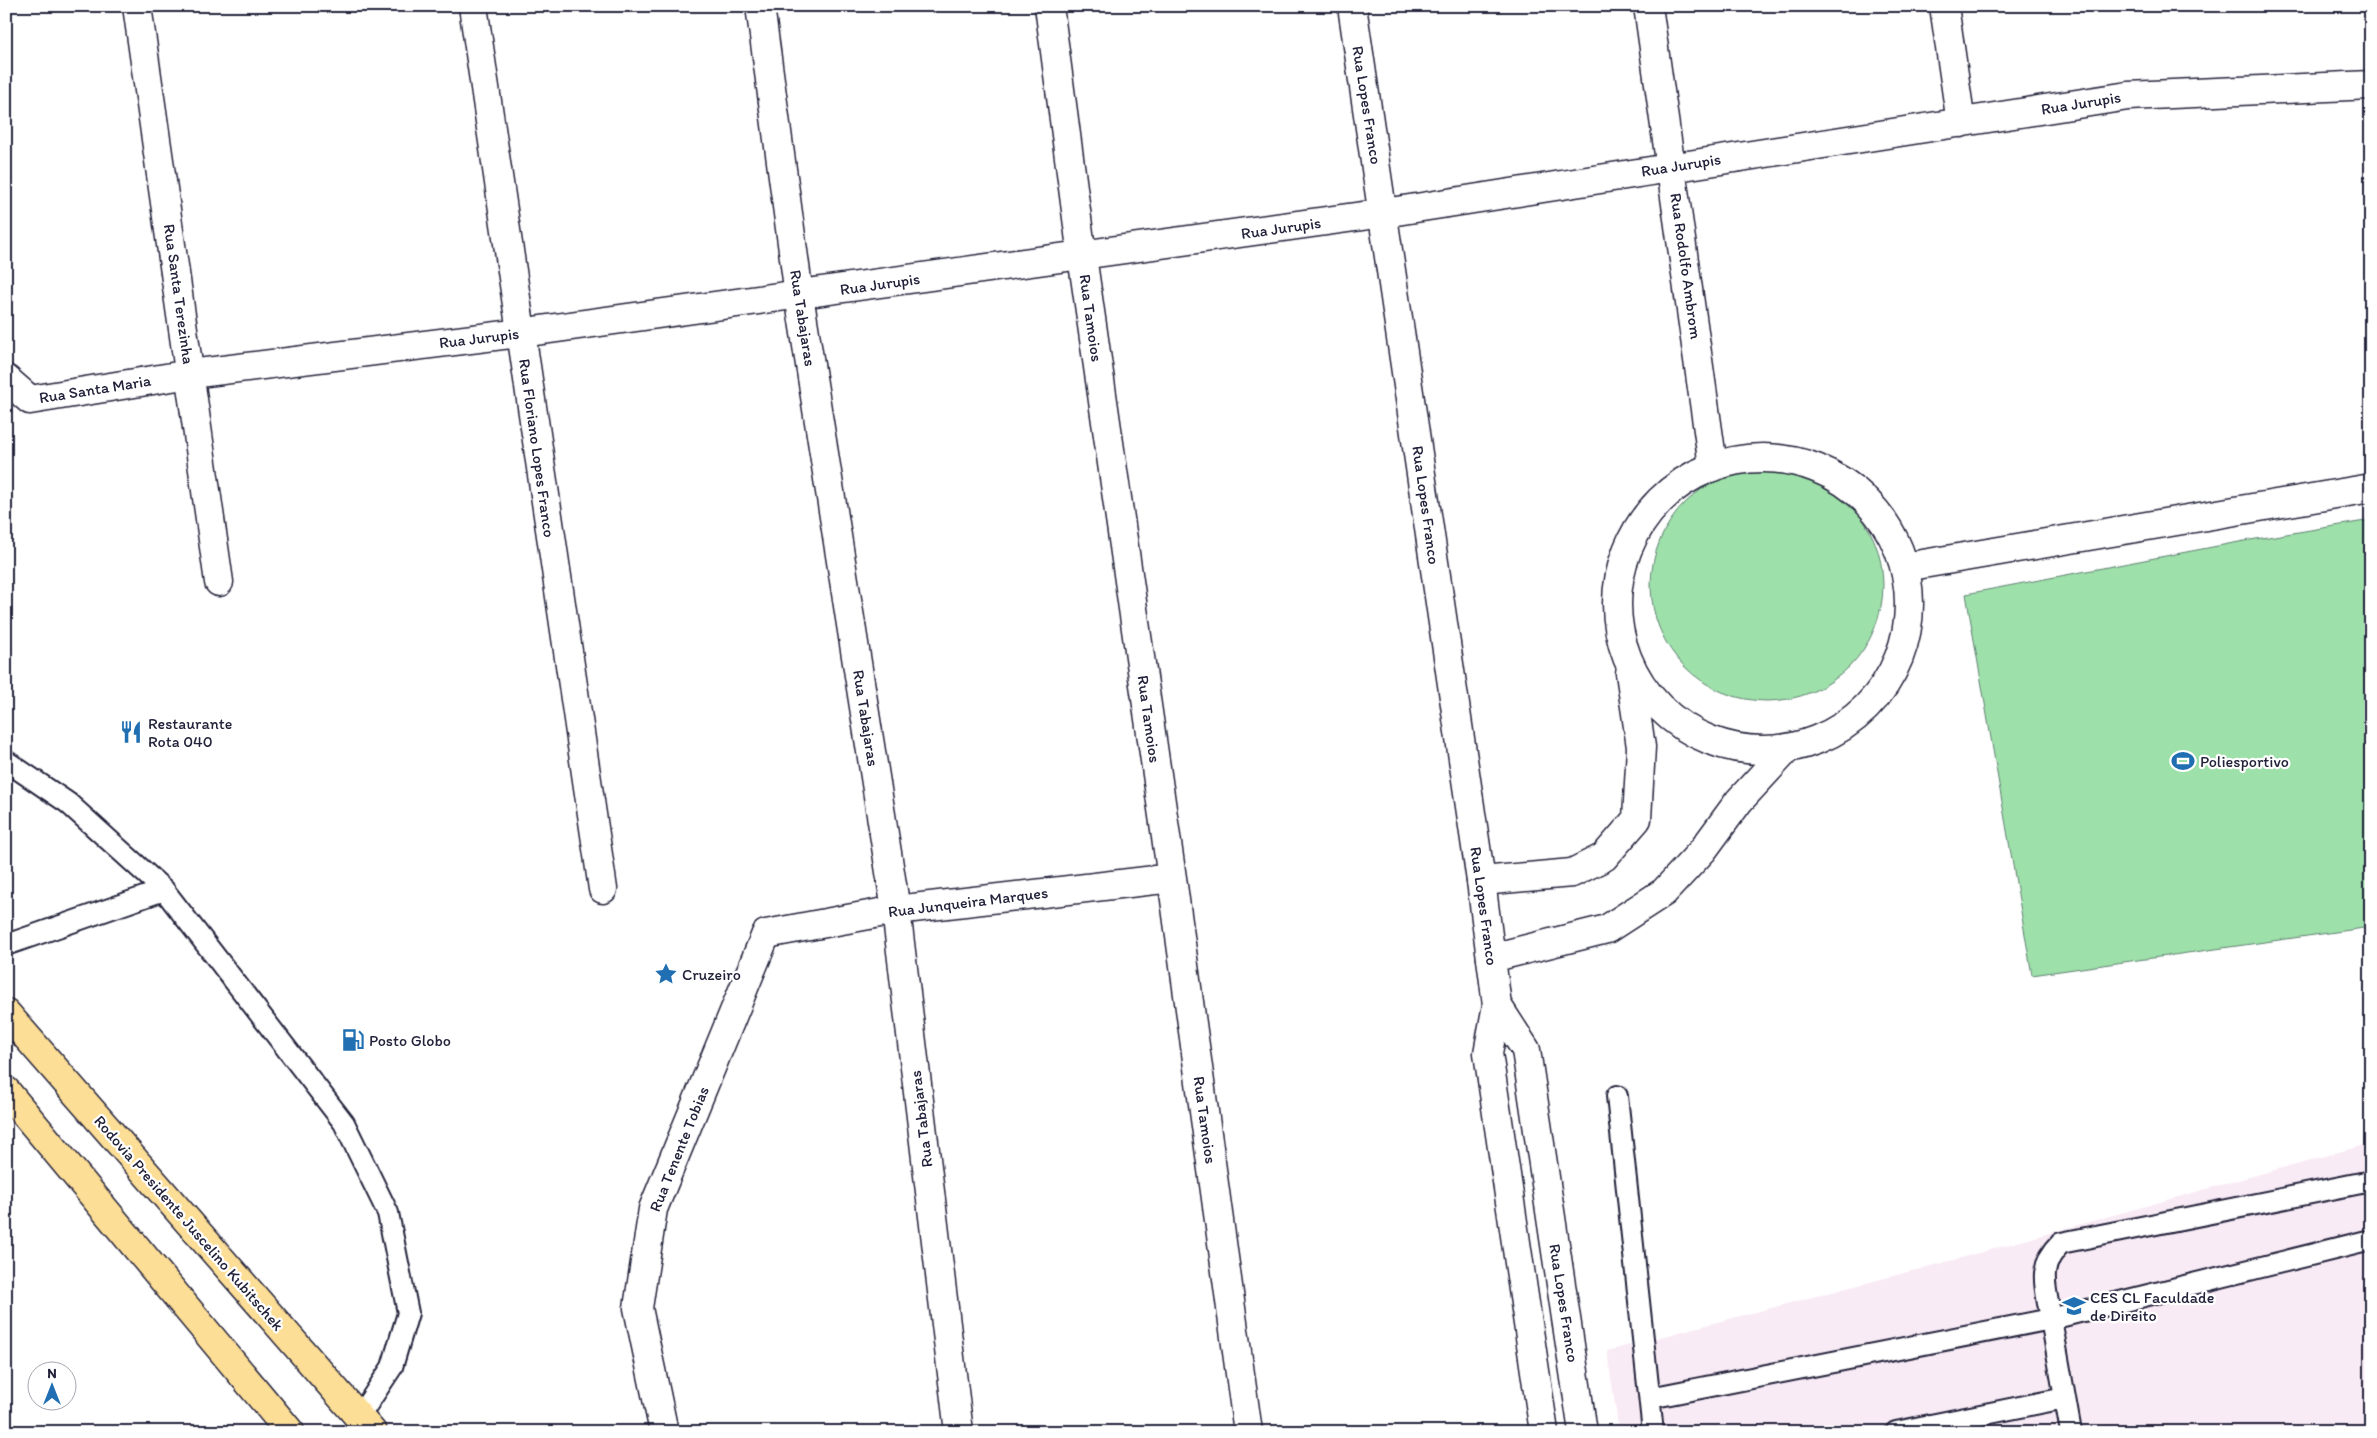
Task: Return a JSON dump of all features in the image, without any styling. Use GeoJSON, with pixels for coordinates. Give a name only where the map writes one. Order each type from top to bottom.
{"type":"FeatureCollection","features":[{"type":"Feature","properties":{"kind":"highway","name":"Rodovia Presidente Juscelino Kubitschek"},"geometry":{"type":"LineString","coordinates":[[6,1014],[366,1424]]}},
{"type":"Feature","properties":{"kind":"highway"},"geometry":{"type":"LineString","coordinates":[[6,1091],[290,1432]]}},
{"type":"Feature","properties":{"kind":"street","name":"Rua Santa Terezinha"},"geometry":{"type":"LineString","coordinates":[[137,6],[219,582]]}},
{"type":"Feature","properties":{"kind":"street","name":"Rua Floriano Lopes Franco"},"geometry":{"type":"LineString","coordinates":[[473,6],[603,888]]}},
{"type":"Feature","properties":{"kind":"street","name":"Rua Tabajaras"},"geometry":{"type":"LineString","coordinates":[[760,6],[800,295],[896,910],[959,1432]]}},
{"type":"Feature","properties":{"kind":"street","name":"Rua Tamoios"},"geometry":{"type":"LineString","coordinates":[[1049,6],[1082,256],[1172,878],[1248,1432]]}},
{"type":"Feature","properties":{"kind":"street","name":"Rua Lopes Franco"},"geometry":{"type":"LineString","coordinates":[[1352,6],[1481,881],[1497,1005],[1488,1053],[1544,1432]]}},
{"type":"Feature","properties":{"kind":"street","name":"Rua Rodolfo Ambrom"},"geometry":{"type":"LineString","coordinates":[[1648,6],[1713,466]]}},
{"type":"Feature","properties":{"kind":"street"},"geometry":{"type":"LineString","coordinates":[[1944,6],[1961,123]]}},
{"type":"Feature","properties":{"kind":"street","name":"Rua Jurupis"},"geometry":{"type":"LineString","coordinates":[[190,374],[520,333],[1384,213],[2128,96],[2371,85]]}},
{"type":"Feature","properties":{"kind":"street","name":"Rua Santa Maria"},"geometry":{"type":"LineString","coordinates":[[6,379],[30,400],[190,374]]}},
{"type":"Feature","properties":{"kind":"street"},"geometry":{"type":"LineString","coordinates":[[1481,881],[1572,874],[1604,856],[1637,820],[1641,747],[1628,664],[1616,618],[1620,570],[1638,526],[1671,490],[1713,466],[1761,458],[1809,465],[1852,487],[1885,523],[1905,567],[1910,616],[1898,662],[1872,703],[1833,733],[1787,749],[1739,749],[1693,734],[1655,705],[1628,664]]}},
{"type":"Feature","properties":{"kind":"street"},"geometry":{"type":"LineString","coordinates":[[1905,567],[2371,488]]}},
{"type":"Feature","properties":{"kind":"street"},"geometry":{"type":"LineString","coordinates":[[1491,958],[1607,929],[1664,892],[1703,850],[1739,801],[1787,749]]}},
{"type":"Feature","properties":{"kind":"street","name":"Rua Junqueira Marques"},"geometry":{"type":"LineString","coordinates":[[766,934],[896,910],[1172,878]]}},
{"type":"Feature","properties":{"kind":"street","name":"Rua Tenente Tobias"},"geometry":{"type":"LineString","coordinates":[[664,1432],[638,1308],[653,1209],[766,934]]}},
{"type":"Feature","properties":{"kind":"street","name":"Rua Lopes Franco"},"geometry":{"type":"LineString","coordinates":[[1497,1005],[1526,1050],[1583,1432]]}},
{"type":"Feature","properties":{"kind":"lane"},"geometry":{"type":"LineString","coordinates":[[6,761],[68,803],[164,890],[344,1123],[388,1213],[408,1314],[392,1367],[366,1424]]}},
{"type":"Feature","properties":{"kind":"lane"},"geometry":{"type":"LineString","coordinates":[[6,946],[164,890]]}},
{"type":"Feature","properties":{"kind":"lane"},"geometry":{"type":"LineString","coordinates":[[1616,1096],[1653,1432]]}},
{"type":"Feature","properties":{"kind":"lane"},"geometry":{"type":"LineString","coordinates":[[2071,1432],[2044,1269],[2050,1254],[2061,1243],[2371,1181]]}},
{"type":"Feature","properties":{"kind":"lane"},"geometry":{"type":"LineString","coordinates":[[1650,1398],[2051,1318],[2371,1240]]}},
{"type":"Feature","properties":{"kind":"lane"},"geometry":{"type":"LineString","coordinates":[[1896,1432],[2066,1398]]}},
{"type":"Feature","properties":{"kind":"shaded area","name":"CES CL Faculdade de Direito"},"geometry":{"type":"Polygon","coordinates":[[[2371,1143],[2371,1432],[1619,1432],[1607,1351],[1946,1262],[2371,1143]]]}},
{"type":"Feature","properties":{"kind":"green space"},"geometry":{"type":"Polygon","coordinates":[[[1767,469],[1790,471],[1822,483],[1841,495],[1857,511],[1869,530],[1878,551],[1883,585],[1881,608],[1869,640],[1857,659],[1841,675],[1822,687],[1801,696],[1767,701],[1744,699],[1712,687],[1693,675],[1677,659],[1665,640],[1656,619],[1651,585],[1653,562],[1665,530],[1677,511],[1693,495],[1712,483],[1733,474],[1767,469]]]}},
{"type":"Feature","properties":{"kind":"green space","name":"Poliesportivo"},"geometry":{"type":"Polygon","coordinates":[[[2371,520],[2371,927],[2032,975],[1966,594],[2244,541],[2371,520]]]}},
{"type":"Feature","properties":{"kind":"place","name":"Restaurante Rota 040"},"geometry":{"type":"Point","coordinates":[131,732]}},
{"type":"Feature","properties":{"kind":"place","name":"Poliesportivo"},"geometry":{"type":"Point","coordinates":[2183,761]}},
{"type":"Feature","properties":{"kind":"place","name":"Cruzeiro"},"geometry":{"type":"Point","coordinates":[666,974]}},
{"type":"Feature","properties":{"kind":"place","name":"Posto Globo"},"geometry":{"type":"Point","coordinates":[353,1040]}},
{"type":"Feature","properties":{"kind":"place","name":"CES CL Faculdade de Direito"},"geometry":{"type":"Point","coordinates":[2074,1306]}}]}
